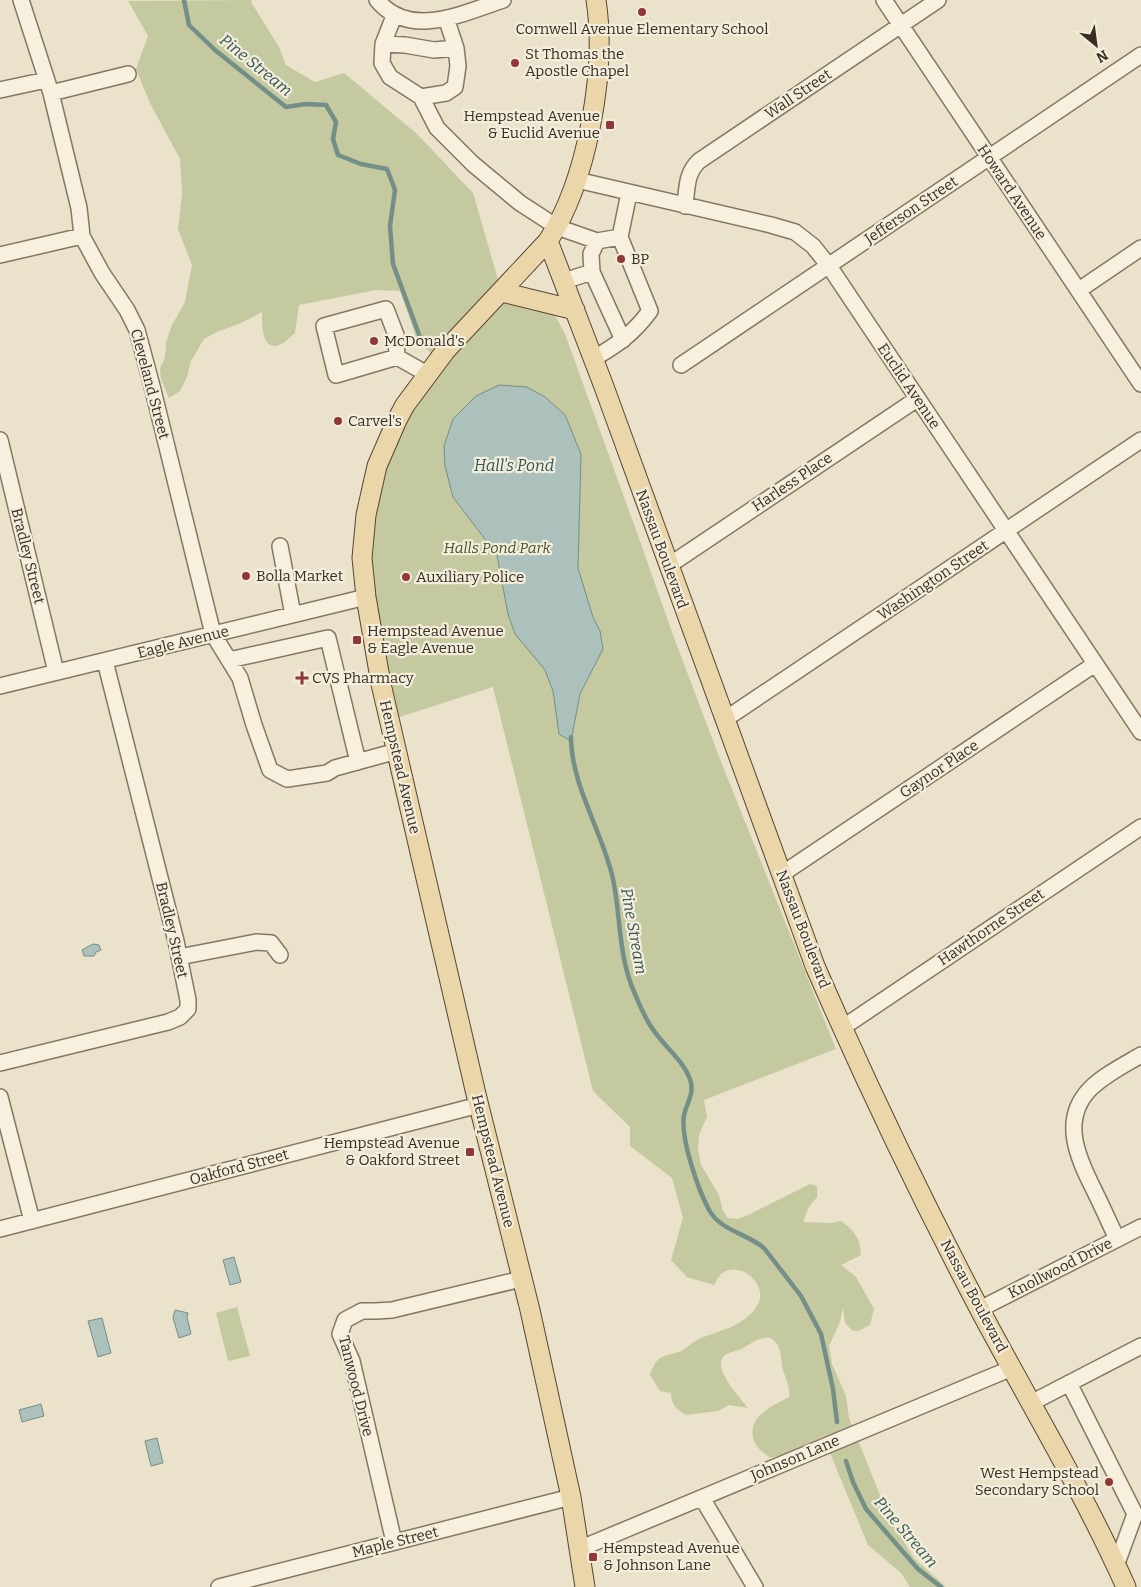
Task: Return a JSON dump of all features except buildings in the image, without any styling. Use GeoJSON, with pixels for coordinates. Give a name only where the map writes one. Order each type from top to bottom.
{"type":"FeatureCollection","features":[{"type":"Feature","properties":{"kind":"main road","name":"Hempstead Avenue"},"geometry":{"type":"LineString","coordinates":[[585,1587],[571,1497],[530,1310],[479,1105],[381,684],[366,598],[362,558],[366,515],[377,466],[405,405],[427,374],[552,234],[577,180],[589,131],[598,76],[600,25],[596,0]]}},
{"type":"Feature","properties":{"kind":"main road","name":"Nassau Boulevard"},"geometry":{"type":"LineString","coordinates":[[552,234],[564,281],[724,720],[816,966],[842,1028],[921,1194],[980,1309],[1079,1489],[1126,1587]]}},
{"type":"Feature","properties":{"kind":"main road"},"geometry":{"type":"LineString","coordinates":[[502,292],[575,310]]}},
{"type":"Feature","properties":{"kind":"street","name":"Cleveland Street"},"geometry":{"type":"LineString","coordinates":[[21,0],[49,86],[79,208],[82,236],[137,330],[213,634],[240,678],[270,770],[286,779],[327,774],[334,768],[358,762]]}},
{"type":"Feature","properties":{"kind":"street"},"geometry":{"type":"LineString","coordinates":[[377,0],[394,16],[411,21],[435,21],[503,0]]}},
{"type":"Feature","properties":{"kind":"street","name":"Howard Avenue"},"geometry":{"type":"LineString","coordinates":[[884,0],[1141,384]]}},
{"type":"Feature","properties":{"kind":"street","name":"Wall Street"},"geometry":{"type":"LineString","coordinates":[[685,206],[689,173],[699,161],[938,0]]}},
{"type":"Feature","properties":{"kind":"street"},"geometry":{"type":"LineString","coordinates":[[394,16],[383,44],[382,62],[390,76],[421,97],[437,128],[473,164],[552,234],[597,241],[620,236]]}},
{"type":"Feature","properties":{"kind":"street"},"geometry":{"type":"LineString","coordinates":[[421,97],[446,93],[455,87],[458,66],[456,48],[446,18]]}},
{"type":"Feature","properties":{"kind":"street"},"geometry":{"type":"LineString","coordinates":[[383,44],[405,45],[434,50],[456,48]]}},
{"type":"Feature","properties":{"kind":"street","name":"Jefferson Street"},"geometry":{"type":"LineString","coordinates":[[681,365],[1141,55]]}},
{"type":"Feature","properties":{"kind":"street"},"geometry":{"type":"LineString","coordinates":[[0,90],[49,86],[128,74]]}},
{"type":"Feature","properties":{"kind":"street","name":"Euclid Avenue"},"geometry":{"type":"LineString","coordinates":[[577,180],[770,225],[795,232],[813,246],[829,266],[1141,732]]}},
{"type":"Feature","properties":{"kind":"street"},"geometry":{"type":"LineString","coordinates":[[593,359],[623,340],[637,328],[650,311],[620,236],[629,193]]}},
{"type":"Feature","properties":{"kind":"street"},"geometry":{"type":"LineString","coordinates":[[0,255],[82,236]]}},
{"type":"Feature","properties":{"kind":"street"},"geometry":{"type":"LineString","coordinates":[[597,241],[591,254],[592,272],[623,340]]}},
{"type":"Feature","properties":{"kind":"street"},"geometry":{"type":"LineString","coordinates":[[1079,290],[1141,248]]}},
{"type":"Feature","properties":{"kind":"street"},"geometry":{"type":"LineString","coordinates":[[564,281],[592,272]]}},
{"type":"Feature","properties":{"kind":"street"},"geometry":{"type":"LineString","coordinates":[[397,357],[396,335],[386,309],[324,326],[336,375],[397,357],[427,374]]}},
{"type":"Feature","properties":{"kind":"street","name":"Harless Place"},"geometry":{"type":"LineString","coordinates":[[668,566],[917,399]]}},
{"type":"Feature","properties":{"kind":"street","name":"Bradley Street"},"geometry":{"type":"LineString","coordinates":[[0,440],[56,672]]}},
{"type":"Feature","properties":{"kind":"street","name":"Washington Street"},"geometry":{"type":"LineString","coordinates":[[724,720],[1141,440]]}},
{"type":"Feature","properties":{"kind":"street"},"geometry":{"type":"LineString","coordinates":[[280,546],[293,615]]}},
{"type":"Feature","properties":{"kind":"street","name":"Eagle Avenue"},"geometry":{"type":"LineString","coordinates":[[0,686],[366,598]]}},
{"type":"Feature","properties":{"kind":"street"},"geometry":{"type":"LineString","coordinates":[[229,660],[328,638],[358,762],[396,751]]}},
{"type":"Feature","properties":{"kind":"street","name":"Bradley Street"},"geometry":{"type":"LineString","coordinates":[[0,1063],[168,1022],[180,1017],[188,1009],[188,1000],[179,957],[105,661]]}},
{"type":"Feature","properties":{"kind":"street","name":"Gaynor Place"},"geometry":{"type":"LineString","coordinates":[[782,874],[1095,664]]}},
{"type":"Feature","properties":{"kind":"street","name":"Hawthorne Street"},"geometry":{"type":"LineString","coordinates":[[842,1028],[1141,827]]}},
{"type":"Feature","properties":{"kind":"street"},"geometry":{"type":"LineString","coordinates":[[179,957],[256,942],[271,943],[280,955]]}},
{"type":"Feature","properties":{"kind":"street"},"geometry":{"type":"LineString","coordinates":[[1117,1239],[1082,1165],[1076,1148],[1075,1117],[1082,1099],[1089,1090],[1141,1054]]}},
{"type":"Feature","properties":{"kind":"street"},"geometry":{"type":"LineString","coordinates":[[0,1096],[32,1221]]}},
{"type":"Feature","properties":{"kind":"street","name":"Oakford Street"},"geometry":{"type":"LineString","coordinates":[[0,1229],[479,1105]]}},
{"type":"Feature","properties":{"kind":"street","name":"Knollwood Drive"},"geometry":{"type":"LineString","coordinates":[[980,1309],[1141,1227]]}},
{"type":"Feature","properties":{"kind":"street","name":"Tanwood Drive"},"geometry":{"type":"LineString","coordinates":[[394,1542],[352,1361],[340,1334],[345,1320],[362,1310],[392,1310],[522,1278]]}},
{"type":"Feature","properties":{"kind":"street"},"geometry":{"type":"LineString","coordinates":[[1031,1403],[1141,1346]]}},
{"type":"Feature","properties":{"kind":"street","name":"Johnson Lane"},"geometry":{"type":"LineString","coordinates":[[579,1549],[1012,1368]]}},
{"type":"Feature","properties":{"kind":"street"},"geometry":{"type":"LineString","coordinates":[[1069,1383],[1135,1514],[1116,1566]]}},
{"type":"Feature","properties":{"kind":"street","name":"Maple Street"},"geometry":{"type":"LineString","coordinates":[[219,1587],[571,1497]]}},
{"type":"Feature","properties":{"kind":"street"},"geometry":{"type":"LineString","coordinates":[[702,1498],[755,1587]]}},
{"type":"Feature","properties":{"kind":"green space","name":"Halls Pond Park"},"geometry":{"type":"Polygon","coordinates":[[[252,0],[251,2],[279,47],[286,65],[315,82],[344,73],[417,134],[473,193],[502,293],[546,306],[556,317],[565,334],[673,635],[720,759],[836,1049],[704,1100],[707,1117],[699,1135],[698,1149],[701,1165],[719,1195],[723,1211],[728,1218],[738,1219],[748,1215],[810,1184],[817,1186],[817,1197],[809,1207],[803,1222],[832,1223],[841,1221],[856,1235],[860,1244],[861,1255],[841,1265],[856,1277],[874,1309],[870,1325],[858,1331],[853,1331],[845,1323],[843,1308],[840,1322],[829,1346],[832,1364],[846,1396],[849,1418],[888,1515],[914,1558],[946,1587],[910,1587],[901,1573],[868,1545],[823,1436],[798,1450],[770,1458],[757,1447],[753,1436],[753,1428],[756,1421],[767,1409],[789,1397],[788,1385],[782,1367],[781,1353],[773,1339],[763,1338],[758,1340],[725,1355],[721,1360],[721,1367],[728,1382],[748,1408],[729,1405],[718,1411],[686,1415],[675,1406],[671,1393],[660,1391],[650,1375],[661,1357],[681,1351],[697,1340],[731,1327],[746,1318],[758,1304],[759,1288],[750,1275],[735,1269],[720,1275],[714,1285],[687,1277],[671,1260],[683,1218],[672,1178],[630,1146],[630,1127],[593,1091],[493,687],[387,721],[359,557],[377,460],[437,359],[421,344],[415,342],[415,334],[400,291],[376,290],[299,305],[295,333],[279,345],[273,346],[266,340],[262,312],[241,323],[217,332],[204,339],[191,361],[187,377],[180,391],[169,398],[161,379],[160,368],[165,358],[166,342],[172,325],[185,302],[192,265],[178,229],[182,193],[180,159],[150,103],[136,69],[148,36],[128,1],[252,0]]]}},
{"type":"Feature","properties":{"kind":"green space"},"geometry":{"type":"Polygon","coordinates":[[[237,1307],[250,1356],[228,1361],[216,1313],[237,1307]]]}},
{"type":"Feature","properties":{"kind":"water","name":"Hall's Pond"},"geometry":{"type":"Polygon","coordinates":[[[499,385],[527,387],[545,397],[565,415],[581,454],[578,568],[593,617],[600,631],[603,649],[580,694],[571,741],[559,734],[553,691],[545,670],[515,634],[508,614],[497,555],[453,497],[445,466],[444,446],[453,419],[476,396],[499,385]]]}},
{"type":"Feature","properties":{"kind":"water"},"geometry":{"type":"Polygon","coordinates":[[[93,944],[99,945],[101,950],[96,952],[94,956],[84,956],[82,950],[93,944]]]}},
{"type":"Feature","properties":{"kind":"water"},"geometry":{"type":"Polygon","coordinates":[[[234,1257],[241,1282],[230,1285],[223,1260],[234,1257]]]}},
{"type":"Feature","properties":{"kind":"water"},"geometry":{"type":"Polygon","coordinates":[[[175,1310],[188,1313],[187,1317],[191,1334],[179,1338],[173,1318],[175,1310]]]}},
{"type":"Feature","properties":{"kind":"water"},"geometry":{"type":"Polygon","coordinates":[[[102,1318],[111,1353],[98,1357],[88,1321],[102,1318]]]}},
{"type":"Feature","properties":{"kind":"water"},"geometry":{"type":"Polygon","coordinates":[[[41,1404],[44,1416],[22,1422],[19,1410],[41,1404]]]}},
{"type":"Feature","properties":{"kind":"water"},"geometry":{"type":"Polygon","coordinates":[[[157,1438],[163,1463],[151,1466],[145,1441],[157,1438]]]}},
{"type":"Feature","properties":{"kind":"waterway","name":"Pine Stream"},"geometry":{"type":"LineString","coordinates":[[184,0],[189,25],[215,50],[286,107],[306,104],[326,105],[336,122],[333,139],[338,155],[361,164],[387,169],[395,190],[390,226],[393,264],[421,340]]}},
{"type":"Feature","properties":{"kind":"waterway","name":"Pine Stream"},"geometry":{"type":"LineString","coordinates":[[571,737],[576,773],[613,879],[623,951],[630,980],[650,1025],[682,1064],[690,1079],[692,1089],[683,1125],[687,1150],[700,1190],[714,1217],[720,1223],[764,1248],[801,1296],[821,1334],[833,1389],[837,1422]]}},
{"type":"Feature","properties":{"kind":"waterway","name":"Pine Stream"},"geometry":{"type":"LineString","coordinates":[[846,1461],[853,1482],[866,1509],[918,1569],[941,1587]]}},
{"type":"Feature","properties":{"kind":"place","name":"Cornwell Avenue Elementary School"},"geometry":{"type":"Point","coordinates":[642,12]}},
{"type":"Feature","properties":{"kind":"place","name":"St Thomas the Apostle Chapel"},"geometry":{"type":"Point","coordinates":[515,63]}},
{"type":"Feature","properties":{"kind":"place","name":"Hempstead Avenue & Euclid Avenue"},"geometry":{"type":"Point","coordinates":[610,125]}},
{"type":"Feature","properties":{"kind":"place","name":"BP"},"geometry":{"type":"Point","coordinates":[621,259]}},
{"type":"Feature","properties":{"kind":"place","name":"McDonald's"},"geometry":{"type":"Point","coordinates":[374,341]}},
{"type":"Feature","properties":{"kind":"place","name":"Carvel's"},"geometry":{"type":"Point","coordinates":[338,421]}},
{"type":"Feature","properties":{"kind":"place","name":"Bolla Market"},"geometry":{"type":"Point","coordinates":[246,576]}},
{"type":"Feature","properties":{"kind":"place","name":"Auxiliary Police"},"geometry":{"type":"Point","coordinates":[406,577]}},
{"type":"Feature","properties":{"kind":"place","name":"Hempstead Avenue & Eagle Avenue"},"geometry":{"type":"Point","coordinates":[357,640]}},
{"type":"Feature","properties":{"kind":"place","name":"CVS Pharmacy"},"geometry":{"type":"Point","coordinates":[302,678]}},
{"type":"Feature","properties":{"kind":"place","name":"Hempstead Avenue & Oakford Street"},"geometry":{"type":"Point","coordinates":[470,1152]}},
{"type":"Feature","properties":{"kind":"place","name":"West Hempstead Secondary School"},"geometry":{"type":"Point","coordinates":[1109,1482]}},
{"type":"Feature","properties":{"kind":"place","name":"Hempstead Avenue & Johnson Lane"},"geometry":{"type":"Point","coordinates":[593,1557]}}]}
